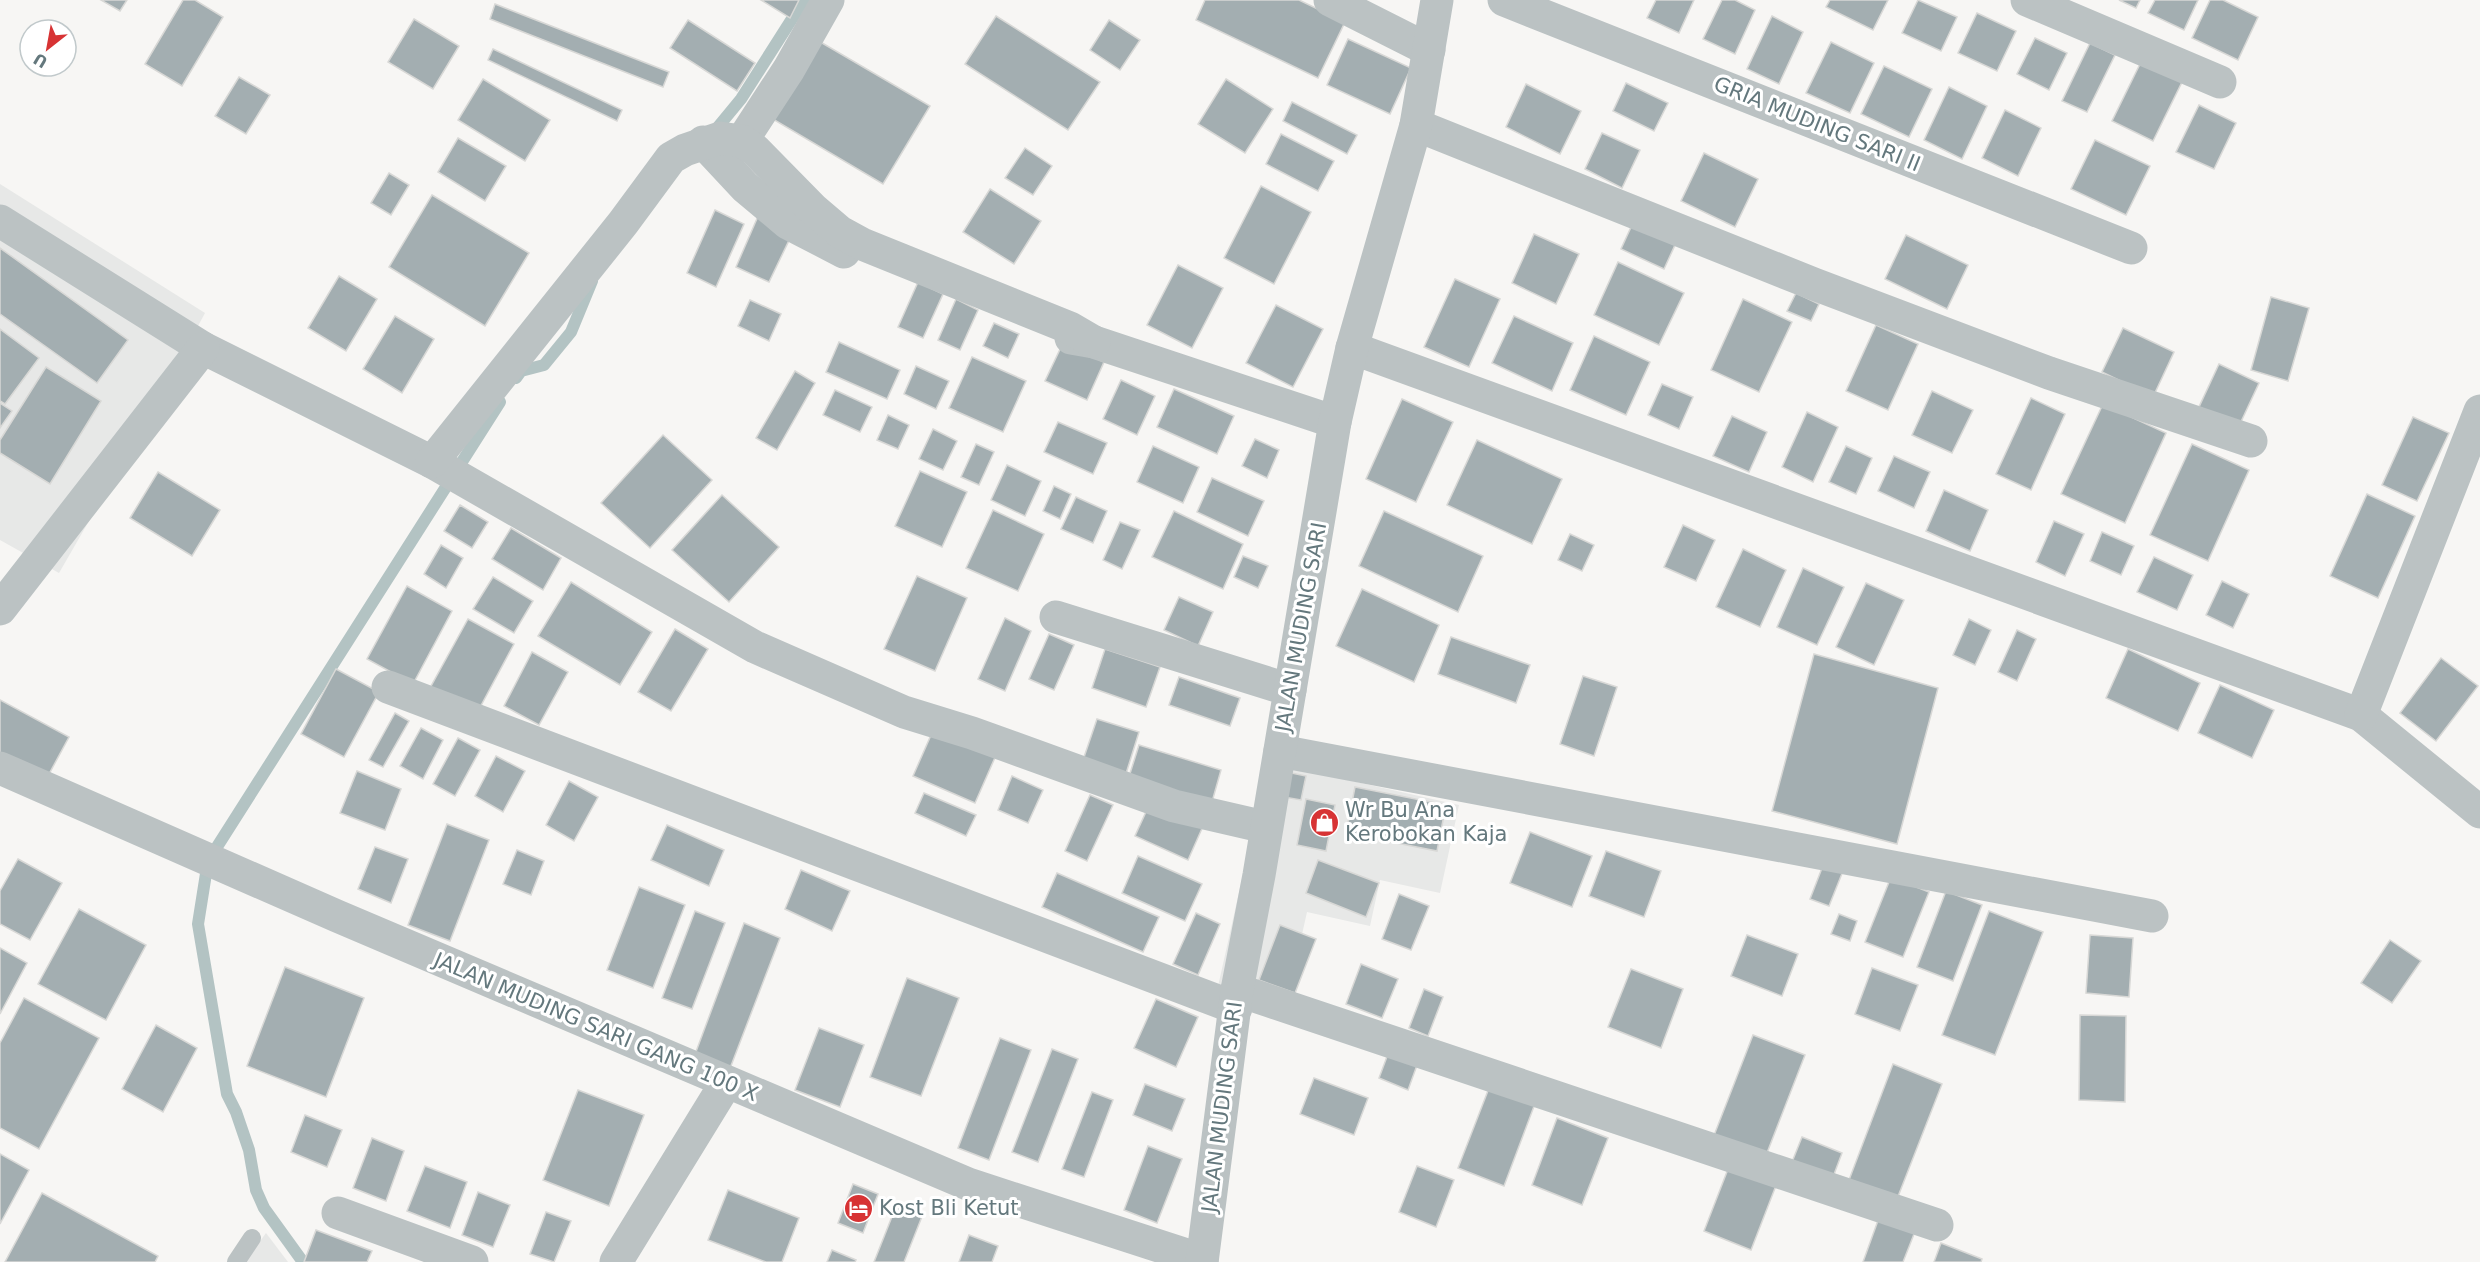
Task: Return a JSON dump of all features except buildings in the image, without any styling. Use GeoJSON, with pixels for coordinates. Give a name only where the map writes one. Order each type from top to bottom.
{"type":"FeatureCollection","features":[{"type":"Feature","properties":{"kind":"street"},"geometry":{"type":"LineString","coordinates":[[742,141],[789,69],[828,0]]}},
{"type":"Feature","properties":{"kind":"street"},"geometry":{"type":"LineString","coordinates":[[1330,0],[1429,50]]}},
{"type":"Feature","properties":{"kind":"street","name":"JALAN MUDING SARI"},"geometry":{"type":"LineString","coordinates":[[1202,1261],[1237,999],[1335,422],[1352,348],[1416,125],[1437,0]]}},
{"type":"Feature","properties":{"kind":"street","name":"GRIA MUDING SARI II"},"geometry":{"type":"LineString","coordinates":[[1504,0],[2131,248]]}},
{"type":"Feature","properties":{"kind":"street"},"geometry":{"type":"LineString","coordinates":[[2027,0],[2220,82]]}},
{"type":"Feature","properties":{"kind":"street"},"geometry":{"type":"LineString","coordinates":[[1416,125],[1814,284],[2049,373],[2251,441]]}},
{"type":"Feature","properties":{"kind":"street"},"geometry":{"type":"LineString","coordinates":[[432,462],[623,223],[671,158],[703,142],[720,138],[742,141],[755,150],[813,209],[840,232],[862,244],[1070,328],[1094,342]]}},
{"type":"Feature","properties":{"kind":"street"},"geometry":{"type":"LineString","coordinates":[[703,142],[746,187],[797,228],[863,261],[1067,337],[1094,342],[1335,422]]}},
{"type":"Feature","properties":{"kind":"street"},"geometry":{"type":"LineString","coordinates":[[0,221],[203,348],[432,462],[755,647],[904,712],[972,733],[1174,806],[1265,827]]}},
{"type":"Feature","properties":{"kind":"street"},"geometry":{"type":"LineString","coordinates":[[0,609],[203,348]]}},
{"type":"Feature","properties":{"kind":"street"},"geometry":{"type":"LineString","coordinates":[[1352,348],[2361,715],[2480,812]]}},
{"type":"Feature","properties":{"kind":"street"},"geometry":{"type":"LineString","coordinates":[[2361,715],[2480,411]]}},
{"type":"Feature","properties":{"kind":"street"},"geometry":{"type":"LineString","coordinates":[[1056,617],[1290,690]]}},
{"type":"Feature","properties":{"kind":"street"},"geometry":{"type":"LineString","coordinates":[[388,687],[1237,999],[1937,1225]]}},
{"type":"Feature","properties":{"kind":"street"},"geometry":{"type":"LineString","coordinates":[[1280,751],[2152,916]]}},
{"type":"Feature","properties":{"kind":"street","name":"JALAN MUDING SARI GANG 100 X"},"geometry":{"type":"LineString","coordinates":[[0,768],[726,1083],[968,1184],[1202,1261]]}},
{"type":"Feature","properties":{"kind":"street"},"geometry":{"type":"LineString","coordinates":[[616,1262],[726,1083]]}},
{"type":"Feature","properties":{"kind":"street"},"geometry":{"type":"LineString","coordinates":[[338,1213],[472,1262]]}},
{"type":"Feature","properties":{"kind":"lane"},"geometry":{"type":"LineString","coordinates":[[236,1262],[252,1238]]}},
{"type":"Feature","properties":{"kind":"shaded area"},"geometry":{"type":"Polygon","coordinates":[[[0,184],[205,313],[149,417],[59,573],[0,540],[0,184]]]}},
{"type":"Feature","properties":{"kind":"shaded area"},"geometry":{"type":"Polygon","coordinates":[[[1268,762],[1459,805],[1440,893],[1380,880],[1370,926],[1307,912],[1286,1006],[1217,991],[1268,762]]]}},
{"type":"Feature","properties":{"kind":"shaded area"},"geometry":{"type":"Polygon","coordinates":[[[266,1233],[288,1262],[245,1262],[266,1233]]]}},
{"type":"Feature","properties":{"kind":"waterway"},"geometry":{"type":"LineString","coordinates":[[713,133],[741,99],[804,0]]}},
{"type":"Feature","properties":{"kind":"waterway"},"geometry":{"type":"LineString","coordinates":[[516,378],[521,371],[544,365],[571,332],[592,281]]}},
{"type":"Feature","properties":{"kind":"waterway"},"geometry":{"type":"LineString","coordinates":[[303,1262],[264,1208],[256,1190],[249,1150],[227,1094],[198,924],[208,861],[500,402]]}},
{"type":"Feature","properties":{"kind":"place","name":"Wr Bu Ana Kerobokan Kaja"},"geometry":{"type":"Point","coordinates":[1324,822]}},
{"type":"Feature","properties":{"kind":"place","name":"Kost Bli Ketut"},"geometry":{"type":"Point","coordinates":[858,1208]}}]}
